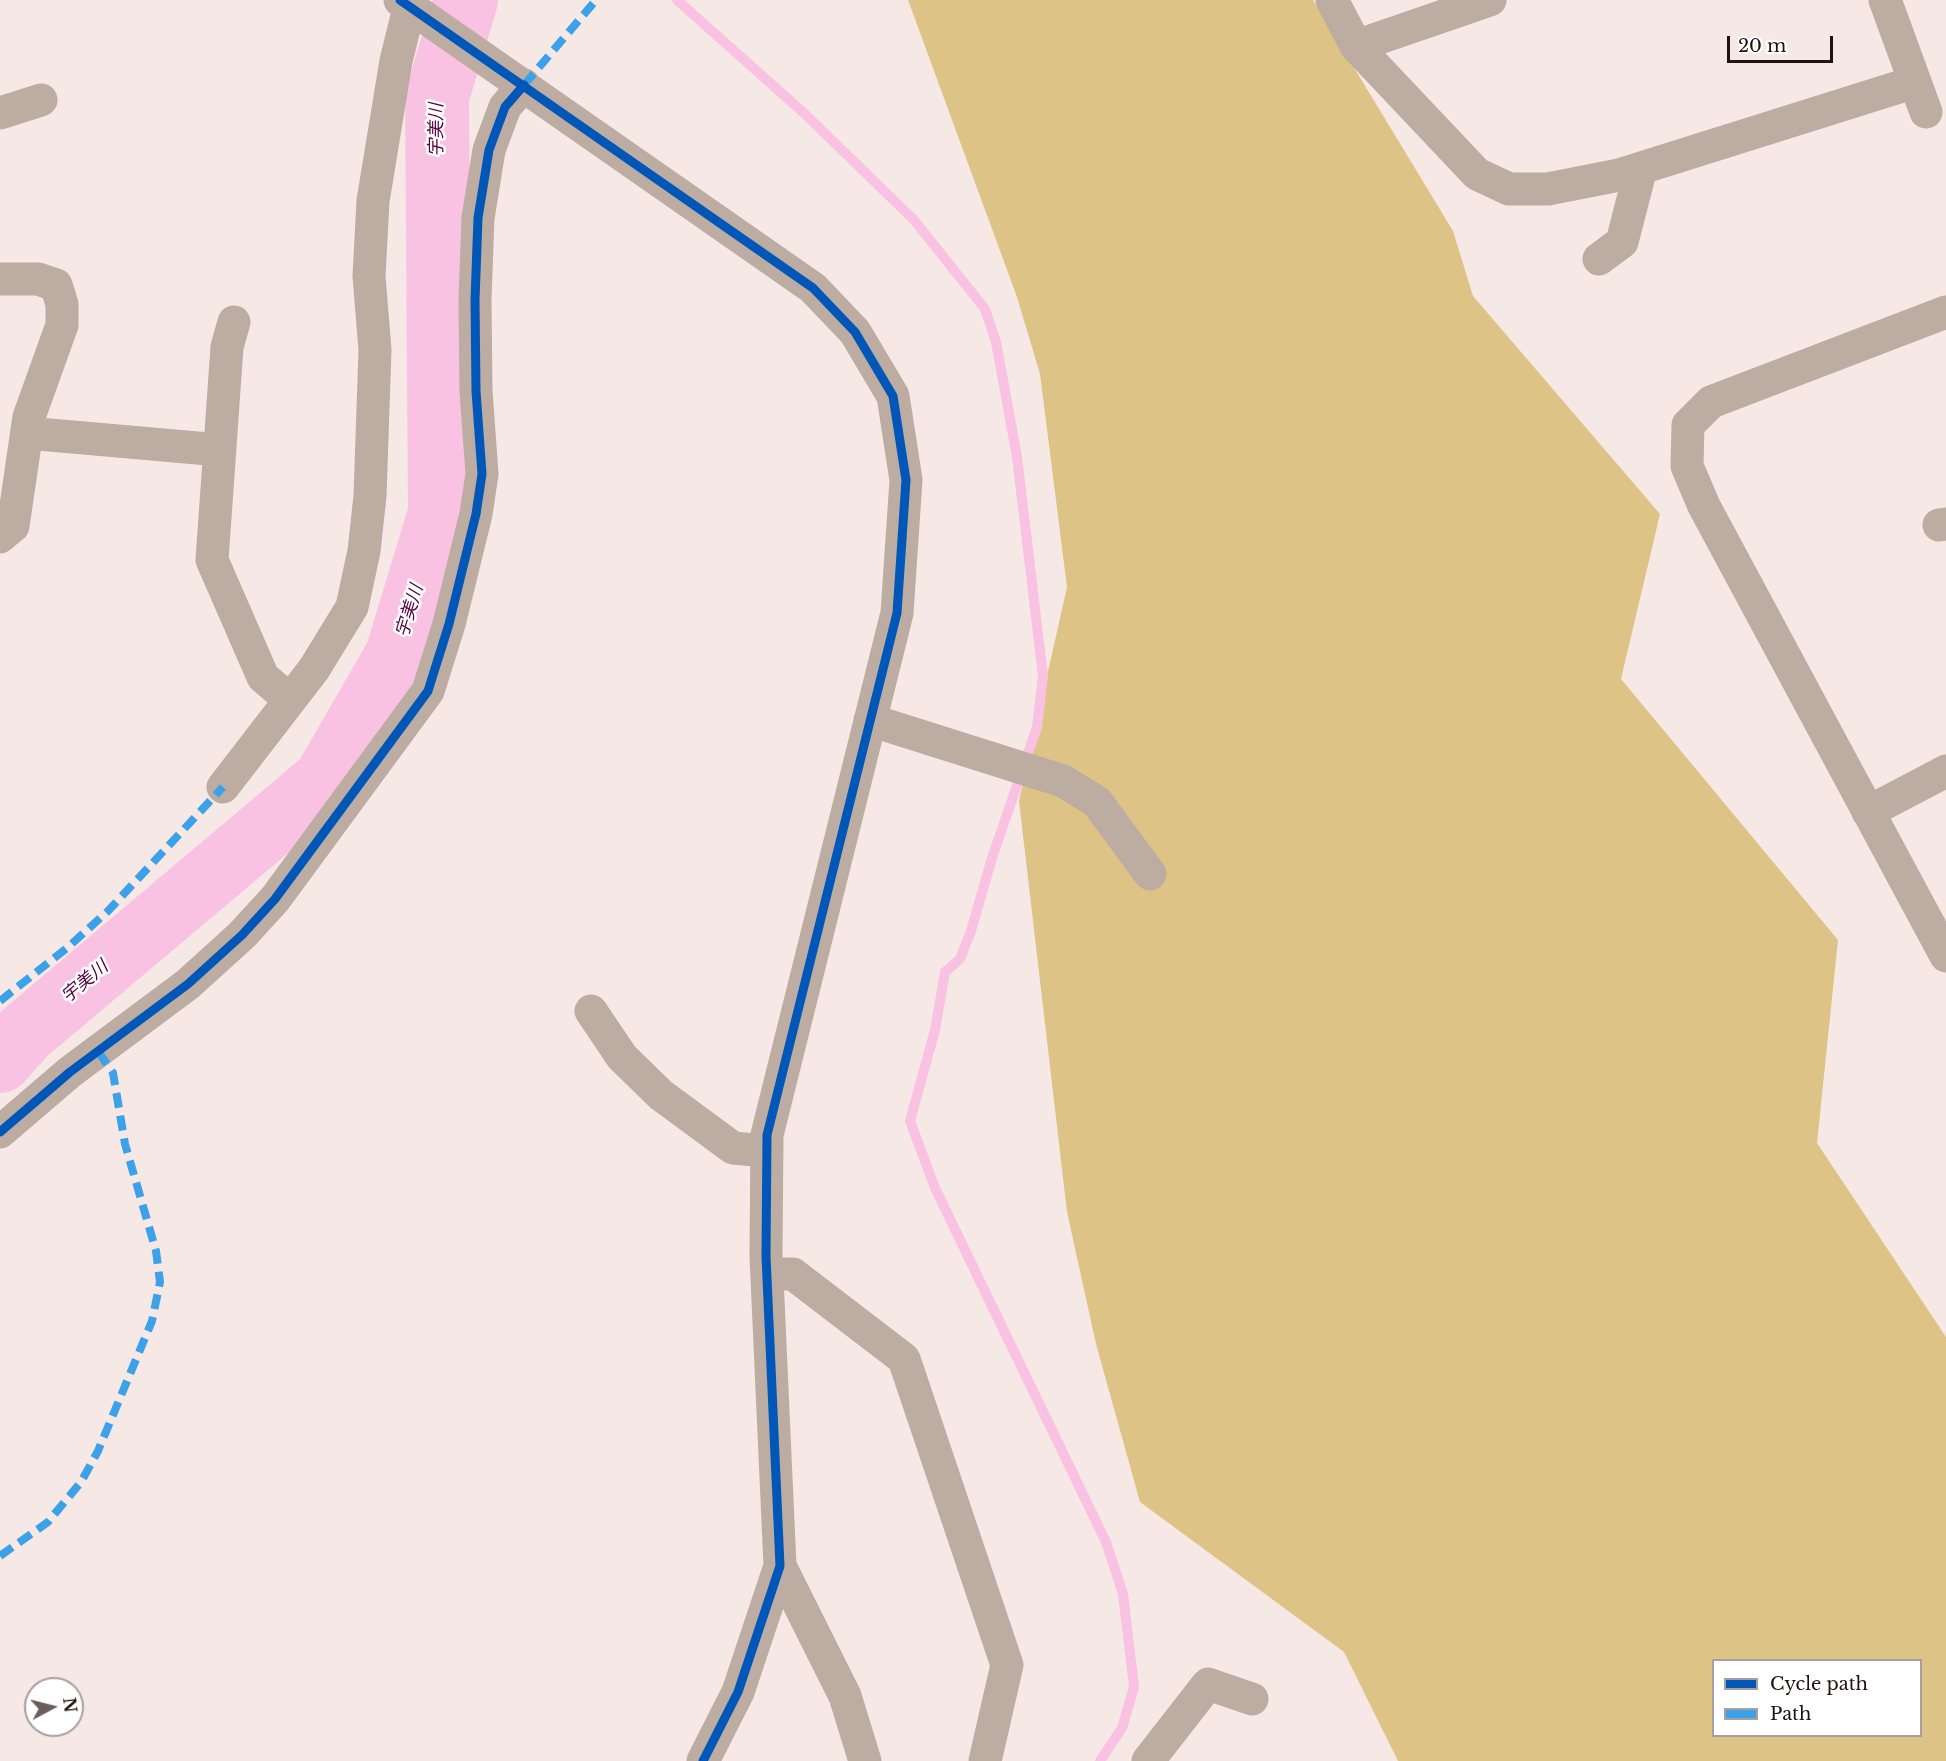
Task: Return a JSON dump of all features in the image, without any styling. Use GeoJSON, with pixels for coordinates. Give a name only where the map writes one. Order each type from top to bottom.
{"type":"FeatureCollection","features":[{"type":"Feature","properties":{"kind":"street"},"geometry":{"type":"LineString","coordinates":[[1332,0],[1356,46],[1477,174],[1509,189],[1548,189],[1641,168],[1915,81]]}},
{"type":"Feature","properties":{"kind":"street"},"geometry":{"type":"LineString","coordinates":[[1885,0],[1926,112]]}},
{"type":"Feature","properties":{"kind":"street"},"geometry":{"type":"LineString","coordinates":[[1356,46],[1473,3]]}},
{"type":"Feature","properties":{"kind":"street"},"geometry":{"type":"LineString","coordinates":[[223,787],[314,669],[352,607],[364,551],[370,496],[375,350],[369,276],[373,201],[396,61],[411,6],[813,288],[855,332],[893,396],[906,480],[897,613],[767,1135],[767,1274],[780,1566],[738,1692],[704,1761]]}},
{"type":"Feature","properties":{"kind":"street"},"geometry":{"type":"LineString","coordinates":[[0,1132],[70,1072],[188,984],[242,935],[275,899],[428,690],[449,624],[476,514],[482,474],[476,390],[475,300],[478,218],[489,150],[505,107],[518,81]]}},
{"type":"Feature","properties":{"kind":"street"},"geometry":{"type":"LineString","coordinates":[[1,109],[41,100]]}},
{"type":"Feature","properties":{"kind":"street"},"geometry":{"type":"LineString","coordinates":[[1599,259],[1622,242],[1641,168]]}},
{"type":"Feature","properties":{"kind":"street"},"geometry":{"type":"LineString","coordinates":[[0,279],[38,279],[56,285],[62,304],[62,325],[29,417],[13,526],[0,537]]}},
{"type":"Feature","properties":{"kind":"street"},"geometry":{"type":"LineString","coordinates":[[1946,312],[1711,402],[1688,425],[1687,466],[1704,506],[1946,956]]}},
{"type":"Feature","properties":{"kind":"street"},"geometry":{"type":"LineString","coordinates":[[234,321],[227,347],[212,560],[263,677],[290,700]]}},
{"type":"Feature","properties":{"kind":"street"},"geometry":{"type":"LineString","coordinates":[[27,433],[220,450]]}},
{"type":"Feature","properties":{"kind":"street"},"geometry":{"type":"LineString","coordinates":[[870,720],[1064,781],[1097,802],[1150,874]]}},
{"type":"Feature","properties":{"kind":"street"},"geometry":{"type":"LineString","coordinates":[[1868,812],[1946,771]]}},
{"type":"Feature","properties":{"kind":"street"},"geometry":{"type":"LineString","coordinates":[[591,1011],[622,1058],[661,1095],[733,1148],[766,1151]]}},
{"type":"Feature","properties":{"kind":"street"},"geometry":{"type":"LineString","coordinates":[[767,1274],[792,1275],[904,1359],[1007,1665],[985,1761]]}},
{"type":"Feature","properties":{"kind":"street"},"geometry":{"type":"LineString","coordinates":[[780,1566],[845,1696],[865,1761]]}},
{"type":"Feature","properties":{"kind":"street"},"geometry":{"type":"LineString","coordinates":[[1148,1761],[1208,1684],[1252,1699]]}},
{"type":"Feature","properties":{"kind":"shaded area"},"geometry":{"type":"Polygon","coordinates":[[[908,0],[1313,0],[1453,231],[1473,296],[1660,514],[1621,679],[1838,940],[1817,1143],[1946,1337],[1946,1761],[1398,1761],[1344,1652],[1140,1502],[1096,1344],[1067,1212],[1019,801],[1067,587],[1040,374],[1017,297],[908,0]]]}},
{"type":"Feature","properties":{"kind":"waterway","name":"宇美川"},"geometry":{"type":"LineString","coordinates":[[0,1061],[25,1033],[325,780],[397,655],[440,513],[437,97],[466,0]]}},
{"type":"Feature","properties":{"kind":"waterway"},"geometry":{"type":"LineString","coordinates":[[677,0],[806,115],[914,220],[985,309],[996,342],[1017,457],[1043,676],[1037,727],[992,858],[971,931],[960,959],[945,972],[935,1030],[910,1121],[935,1188],[1106,1542],[1123,1594],[1134,1687],[1122,1728],[1100,1761]]}},
{"type":"Feature","properties":{"kind":"marked path"},"geometry":{"type":"LineString","coordinates":[[524,85],[596,0]]}},
{"type":"Feature","properties":{"kind":"marked path"},"geometry":{"type":"LineString","coordinates":[[0,1001],[67,948],[108,911],[223,787]]}},
{"type":"Feature","properties":{"kind":"marked path"},"geometry":{"type":"LineString","coordinates":[[0,1556],[48,1522],[81,1482],[98,1451],[152,1321],[160,1282],[156,1251],[125,1144],[113,1073],[98,1051]]}},
{"type":"Feature","properties":{"kind":"cycle path"},"geometry":{"type":"LineString","coordinates":[[400,0],[813,288],[855,332],[893,396],[906,480],[897,613],[767,1135],[766,1256],[780,1566],[738,1692],[703,1761]]}},
{"type":"Feature","properties":{"kind":"cycle path"},"geometry":{"type":"LineString","coordinates":[[0,1132],[70,1072],[188,984],[242,935],[275,899],[428,691],[449,624],[476,514],[482,474],[476,391],[475,300],[478,218],[489,150],[505,107],[524,85]]}}]}
